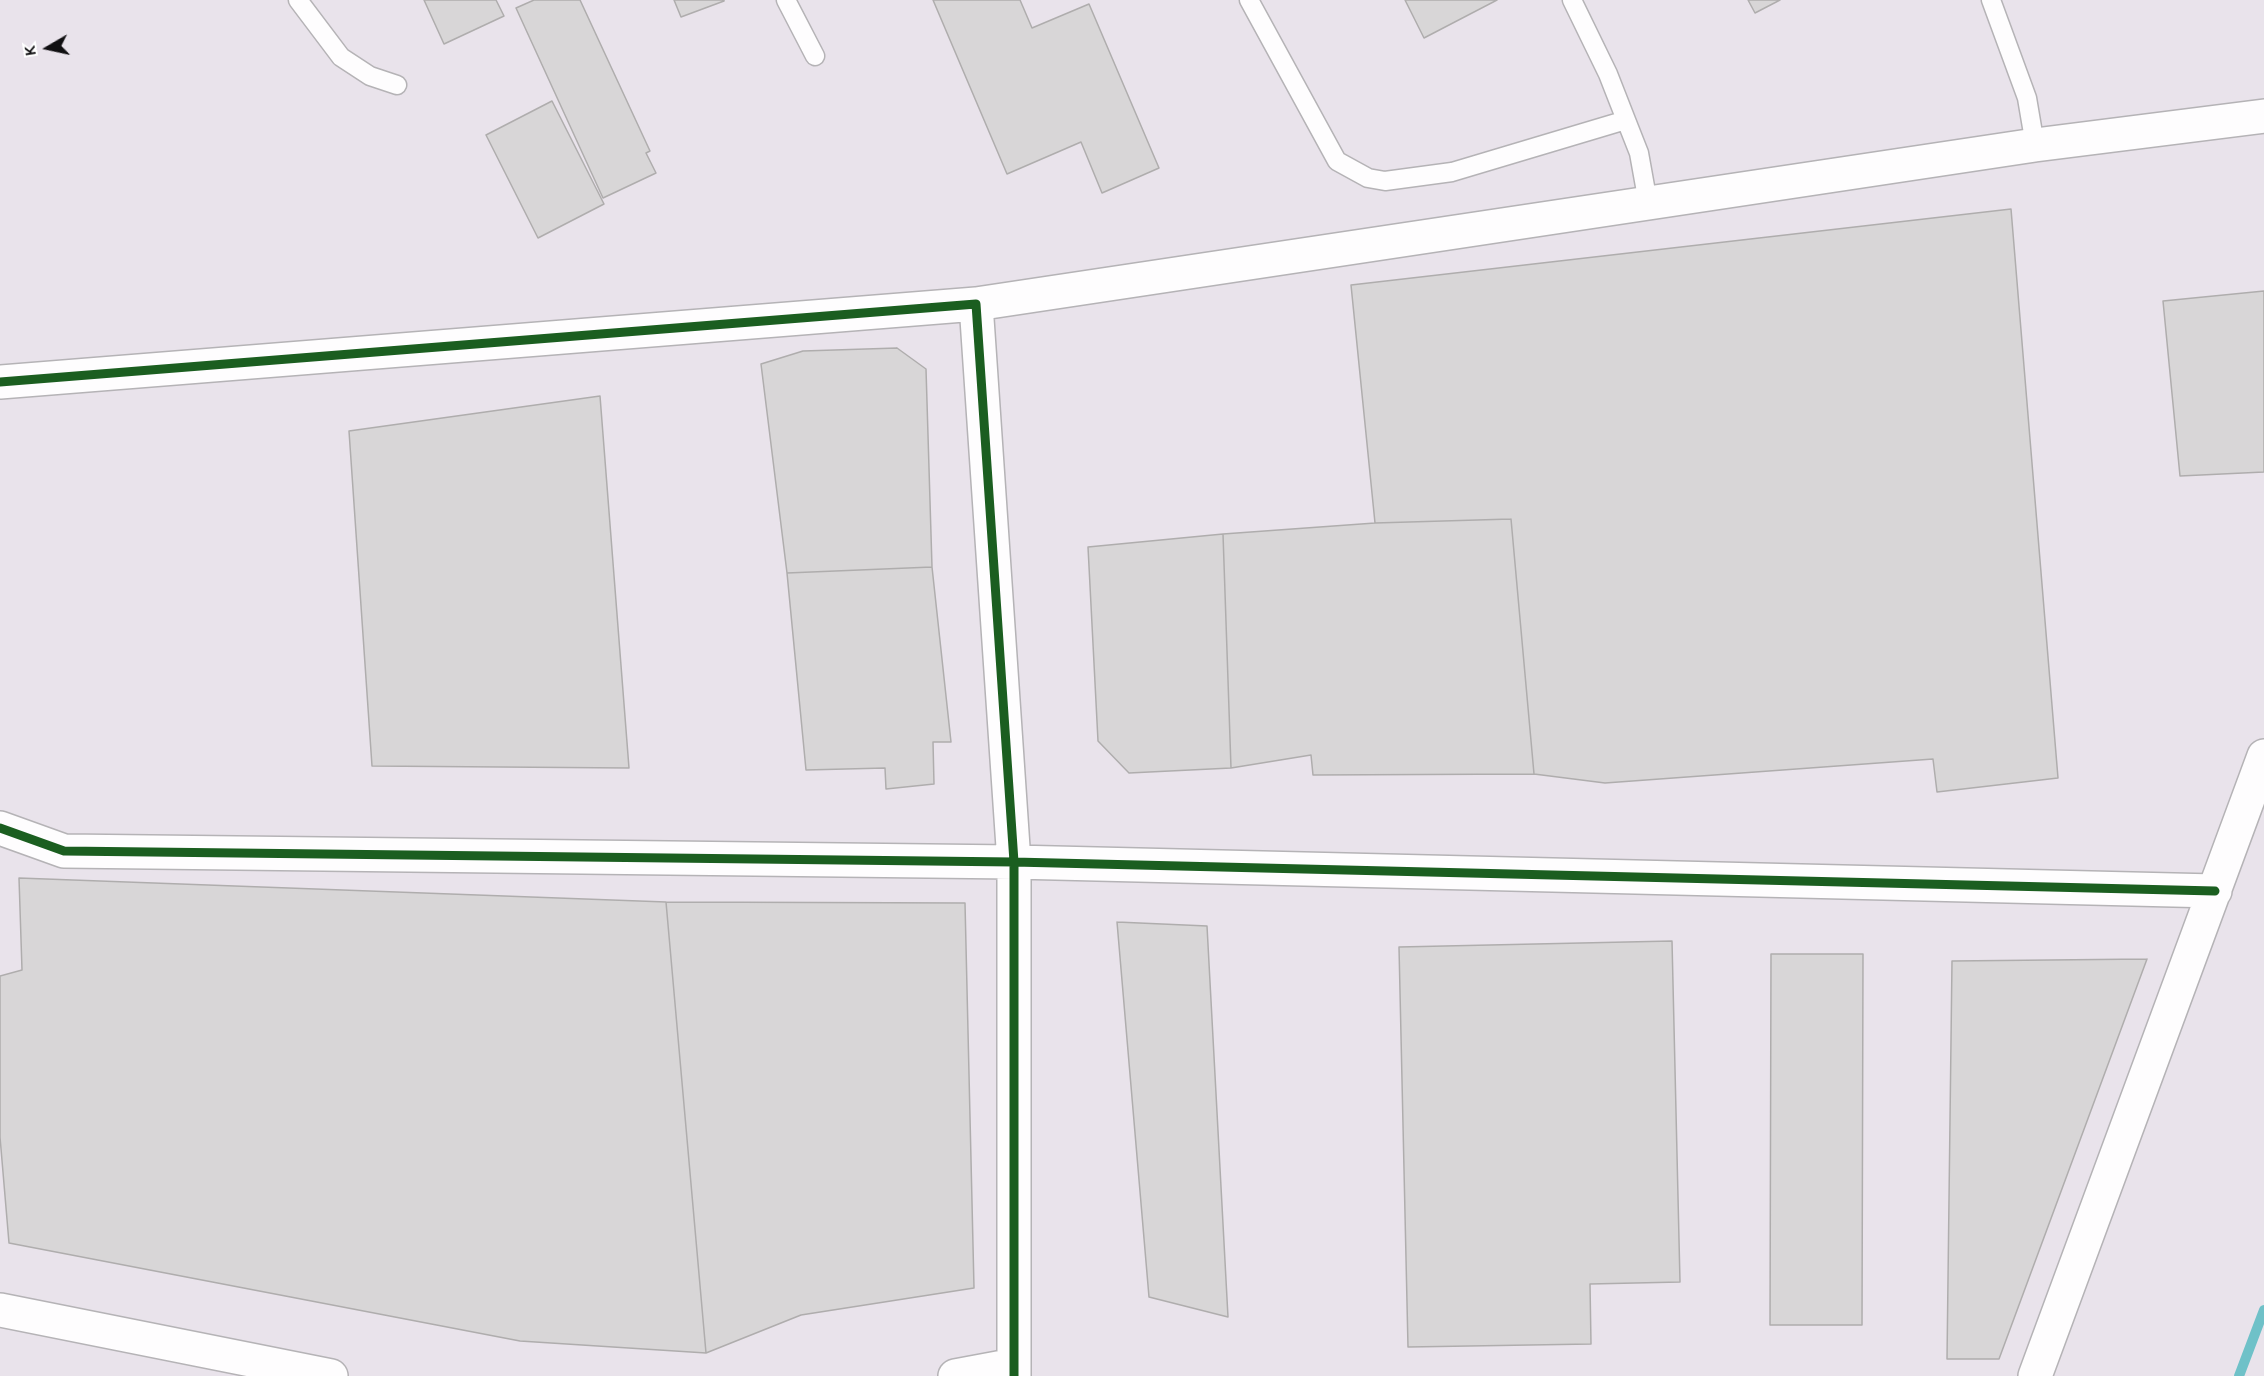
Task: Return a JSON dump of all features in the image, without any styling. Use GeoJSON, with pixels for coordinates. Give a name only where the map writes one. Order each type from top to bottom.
{"type":"FeatureCollection","features":[{"type":"Feature","properties":{"kind":"street"},"geometry":{"type":"LineString","coordinates":[[0,382],[976,304],[2035,145],[2264,116]]}},
{"type":"Feature","properties":{"kind":"street"},"geometry":{"type":"LineString","coordinates":[[955,1376],[1014,1370],[1014,862],[976,304]]}},
{"type":"Feature","properties":{"kind":"street"},"geometry":{"type":"LineString","coordinates":[[2035,1376],[2264,756]]}},
{"type":"Feature","properties":{"kind":"street"},"geometry":{"type":"LineString","coordinates":[[0,828],[64,851],[1014,862],[2215,891]]}},
{"type":"Feature","properties":{"kind":"street"},"geometry":{"type":"LineString","coordinates":[[0,1310],[331,1376]]}},
{"type":"Feature","properties":{"kind":"lane"},"geometry":{"type":"LineString","coordinates":[[298,0],[341,57],[370,76],[397,85]]}},
{"type":"Feature","properties":{"kind":"lane"},"geometry":{"type":"LineString","coordinates":[[786,0],[815,56]]}},
{"type":"Feature","properties":{"kind":"lane"},"geometry":{"type":"LineString","coordinates":[[1249,0],[1337,161],[1368,178],[1384,181],[1452,172],[1626,120]]}},
{"type":"Feature","properties":{"kind":"lane"},"geometry":{"type":"LineString","coordinates":[[1572,0],[1608,74],[1639,153],[1648,203]]}},
{"type":"Feature","properties":{"kind":"lane"},"geometry":{"type":"LineString","coordinates":[[1991,0],[2027,98],[2035,145]]}},
{"type":"Feature","properties":{"kind":"shaded area"},"geometry":{"type":"Polygon","coordinates":[[[0,0],[2264,0],[2264,1376],[0,1376],[0,0]]]}},
{"type":"Feature","properties":{"kind":"building"},"geometry":{"type":"Polygon","coordinates":[[[424,0],[496,0],[504,16],[444,44],[424,0]]]}},
{"type":"Feature","properties":{"kind":"building"},"geometry":{"type":"Polygon","coordinates":[[[534,0],[580,0],[650,151],[646,153],[656,173],[603,198],[516,8],[534,0]]]}},
{"type":"Feature","properties":{"kind":"building"},"geometry":{"type":"Polygon","coordinates":[[[674,0],[724,0],[724,1],[681,17],[674,0]]]}},
{"type":"Feature","properties":{"kind":"building"},"geometry":{"type":"Polygon","coordinates":[[[933,0],[1020,0],[1032,28],[1089,4],[1159,168],[1102,193],[1081,142],[1007,174],[933,0]]]}},
{"type":"Feature","properties":{"kind":"building"},"geometry":{"type":"Polygon","coordinates":[[[1405,0],[1497,0],[1424,38],[1405,0]]]}},
{"type":"Feature","properties":{"kind":"building"},"geometry":{"type":"Polygon","coordinates":[[[1748,0],[1780,0],[1755,13],[1748,0]]]}},
{"type":"Feature","properties":{"kind":"building"},"geometry":{"type":"Polygon","coordinates":[[[552,101],[604,204],[538,238],[486,135],[552,101]]]}},
{"type":"Feature","properties":{"kind":"building"},"geometry":{"type":"Polygon","coordinates":[[[2011,209],[2058,778],[1937,792],[1933,759],[1605,783],[1534,774],[1511,519],[1375,523],[1351,285],[2011,209]]]}},
{"type":"Feature","properties":{"kind":"building"},"geometry":{"type":"Polygon","coordinates":[[[2264,291],[2264,472],[2180,476],[2163,301],[2264,291]]]}},
{"type":"Feature","properties":{"kind":"building"},"geometry":{"type":"Polygon","coordinates":[[[897,348],[926,369],[932,567],[787,573],[761,364],[803,351],[897,348]]]}},
{"type":"Feature","properties":{"kind":"building"},"geometry":{"type":"Polygon","coordinates":[[[600,396],[629,768],[372,766],[349,431],[600,396]]]}},
{"type":"Feature","properties":{"kind":"building"},"geometry":{"type":"Polygon","coordinates":[[[1511,519],[1534,774],[1313,775],[1311,755],[1231,768],[1223,534],[1375,523],[1511,519]]]}},
{"type":"Feature","properties":{"kind":"building"},"geometry":{"type":"Polygon","coordinates":[[[1223,534],[1231,768],[1129,773],[1098,741],[1088,547],[1223,534]]]}},
{"type":"Feature","properties":{"kind":"building"},"geometry":{"type":"Polygon","coordinates":[[[932,567],[951,742],[933,742],[934,784],[886,789],[885,768],[806,770],[787,573],[932,567]]]}},
{"type":"Feature","properties":{"kind":"building"},"geometry":{"type":"Polygon","coordinates":[[[19,878],[666,902],[706,1353],[520,1341],[9,1243],[0,1137],[0,976],[22,970],[19,878]]]}},
{"type":"Feature","properties":{"kind":"building"},"geometry":{"type":"Polygon","coordinates":[[[666,902],[965,903],[974,1288],[801,1315],[706,1353],[666,902]]]}},
{"type":"Feature","properties":{"kind":"building"},"geometry":{"type":"Polygon","coordinates":[[[1117,922],[1207,926],[1228,1317],[1149,1297],[1117,922]]]}},
{"type":"Feature","properties":{"kind":"building"},"geometry":{"type":"Polygon","coordinates":[[[1672,941],[1680,1282],[1590,1284],[1591,1344],[1408,1347],[1399,947],[1672,941]]]}},
{"type":"Feature","properties":{"kind":"building"},"geometry":{"type":"Polygon","coordinates":[[[1771,954],[1863,954],[1862,1325],[1770,1325],[1771,954]]]}},
{"type":"Feature","properties":{"kind":"building"},"geometry":{"type":"Polygon","coordinates":[[[2147,959],[1999,1359],[1947,1359],[1952,961],[2147,959]]]}},
{"type":"Feature","properties":{"kind":"waterway"},"geometry":{"type":"LineString","coordinates":[[2239,1376],[2264,1310]]}},
{"type":"Feature","properties":{"kind":"cycle path"},"geometry":{"type":"LineString","coordinates":[[0,382],[976,304],[1014,862],[1014,1376]]}},
{"type":"Feature","properties":{"kind":"cycle path"},"geometry":{"type":"LineString","coordinates":[[0,828],[64,851],[1014,862],[2215,891]]}}]}
